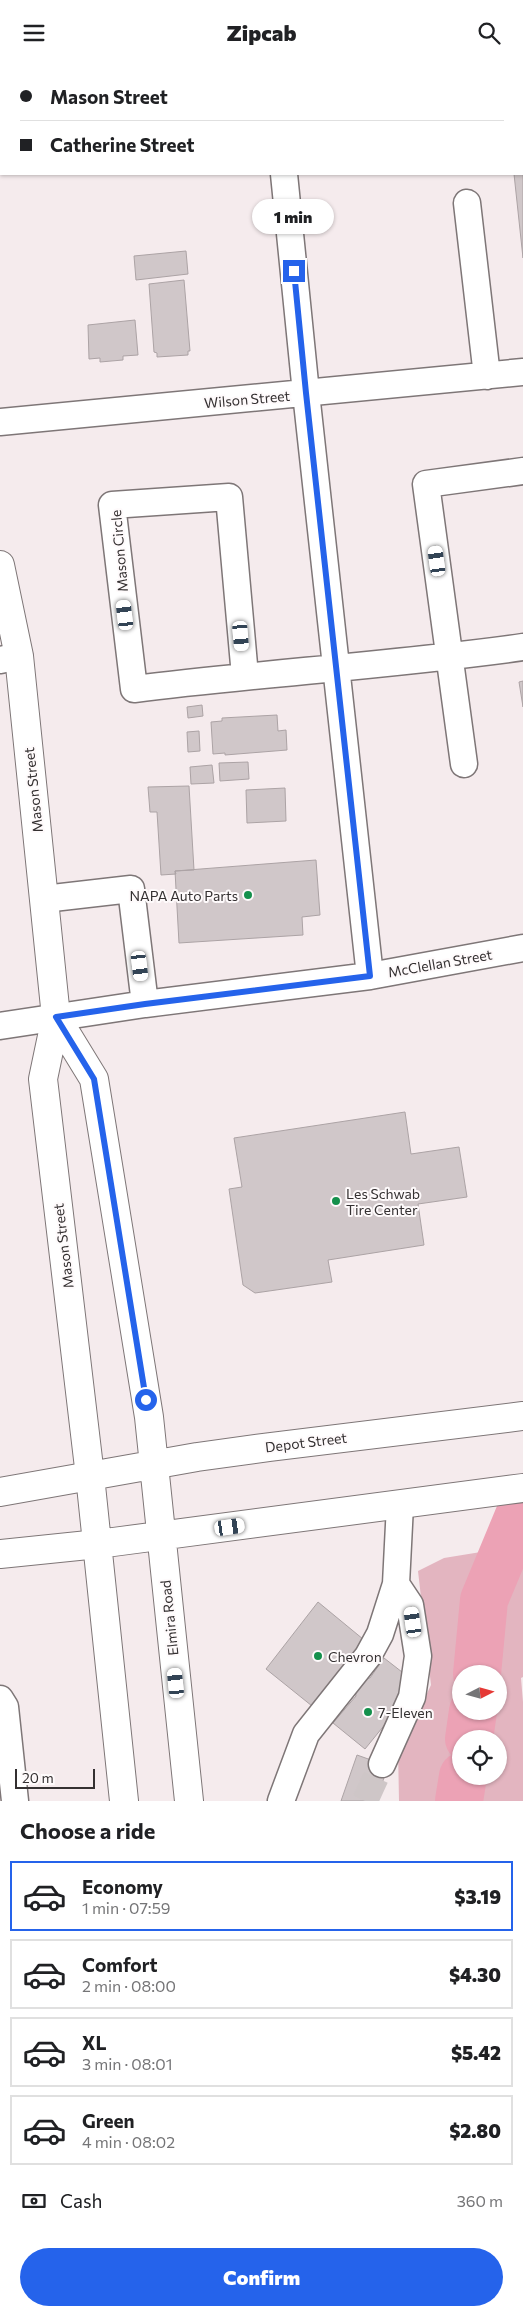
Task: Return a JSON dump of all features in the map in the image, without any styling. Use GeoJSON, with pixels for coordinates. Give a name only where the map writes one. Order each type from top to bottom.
{"type":"FeatureCollection","features":[{"type":"Feature","properties":{"kind":"main road","name":"Mason Street"},"geometry":{"type":"LineString","coordinates":[[0,565],[10,658],[44,899],[56,1017],[43,1079],[90,1476]]}},
{"type":"Feature","properties":{"kind":"main road","name":"Mason Street"},"geometry":{"type":"LineString","coordinates":[[56,1017],[94,1079],[140,1350],[153,1465]]}},
{"type":"Feature","properties":{"kind":"main road","name":"Depot Street"},"geometry":{"type":"LineString","coordinates":[[0,1492],[261,1448],[516,1417]]}},
{"type":"Feature","properties":{"kind":"main road","name":"Elmira Road"},"geometry":{"type":"LineString","coordinates":[[153,1465],[189,1801]]}},
{"type":"Feature","properties":{"kind":"main road"},"geometry":{"type":"LineString","coordinates":[[90,1476],[124,1801]]}},
{"type":"Feature","properties":{"kind":"main road"},"geometry":{"type":"LineString","coordinates":[[0,1554],[98,1544],[515,1489]]}},
{"type":"Feature","properties":{"kind":"street"},"geometry":{"type":"LineString","coordinates":[[284,175],[370,976]]}},
{"type":"Feature","properties":{"kind":"street"},"geometry":{"type":"LineString","coordinates":[[467,203],[487,376]]}},
{"type":"Feature","properties":{"kind":"street","name":"Wilson Street"},"geometry":{"type":"LineString","coordinates":[[0,422],[523,372]]}},
{"type":"Feature","properties":{"kind":"street"},"geometry":{"type":"LineString","coordinates":[[464,764],[426,484],[523,471]]}},
{"type":"Feature","properties":{"kind":"street","name":"Mason Circle"},"geometry":{"type":"LineString","coordinates":[[245,675],[229,497],[112,505],[134,689],[245,675],[450,657],[523,647]]}},
{"type":"Feature","properties":{"kind":"street"},"geometry":{"type":"LineString","coordinates":[[44,899],[131,889],[145,1004]]}},
{"type":"Feature","properties":{"kind":"street","name":"McClellan Street"},"geometry":{"type":"LineString","coordinates":[[0,1026],[145,1004],[370,976],[523,949]]}},
{"type":"Feature","properties":{"kind":"street"},"geometry":{"type":"LineString","coordinates":[[281,1801],[306,1733],[368,1656],[380,1635],[396,1584],[400,1505]]}},
{"type":"Feature","properties":{"kind":"street"},"geometry":{"type":"LineString","coordinates":[[382,1764],[412,1697],[418,1655],[410,1605],[396,1584]]}},
{"type":"Feature","properties":{"kind":"street"},"geometry":{"type":"LineString","coordinates":[[0,1699],[5,1707],[14,1801]]}},
{"type":"Feature","properties":{"kind":"shaded area"},"geometry":{"type":"Polygon","coordinates":[[[523,1545],[523,1677],[521,1678],[523,1702],[523,1801],[399,1801],[398,1748],[402,1746],[431,1685],[418,1571],[444,1558],[523,1545]]]}},
{"type":"Feature","properties":{"kind":"building"},"geometry":{"type":"Polygon","coordinates":[[[514,175],[523,175],[523,258],[514,175]]]}},
{"type":"Feature","properties":{"kind":"building"},"geometry":{"type":"Polygon","coordinates":[[[186,251],[188,274],[136,280],[134,256],[186,251]]]}},
{"type":"Feature","properties":{"kind":"building"},"geometry":{"type":"Polygon","coordinates":[[[184,280],[190,351],[188,351],[188,355],[157,357],[157,353],[154,352],[149,284],[184,280]]]}},
{"type":"Feature","properties":{"kind":"building"},"geometry":{"type":"Polygon","coordinates":[[[135,320],[138,355],[123,356],[123,360],[100,362],[100,358],[89,359],[88,325],[135,320]]]}},
{"type":"Feature","properties":{"kind":"building"},"geometry":{"type":"Polygon","coordinates":[[[523,681],[523,707],[519,682],[523,681]]]}},
{"type":"Feature","properties":{"kind":"building"},"geometry":{"type":"Polygon","coordinates":[[[202,705],[203,716],[188,718],[187,707],[202,705]]]}},
{"type":"Feature","properties":{"kind":"building"},"geometry":{"type":"Polygon","coordinates":[[[277,715],[278,731],[286,730],[287,750],[225,755],[225,753],[213,754],[211,722],[222,721],[222,718],[277,715]]]}},
{"type":"Feature","properties":{"kind":"building"},"geometry":{"type":"Polygon","coordinates":[[[199,731],[200,751],[188,752],[187,732],[199,731]]]}},
{"type":"Feature","properties":{"kind":"building"},"geometry":{"type":"Polygon","coordinates":[[[248,762],[249,779],[220,781],[219,763],[248,762]]]}},
{"type":"Feature","properties":{"kind":"building"},"geometry":{"type":"Polygon","coordinates":[[[212,765],[214,783],[191,784],[190,767],[212,765]]]}},
{"type":"Feature","properties":{"kind":"building"},"geometry":{"type":"Polygon","coordinates":[[[189,786],[194,870],[175,871],[176,874],[161,875],[157,812],[150,812],[148,787],[189,786]]]}},
{"type":"Feature","properties":{"kind":"building"},"geometry":{"type":"Polygon","coordinates":[[[285,788],[286,821],[247,823],[246,790],[285,788]]]}},
{"type":"Feature","properties":{"kind":"building","name":"NAPA Auto Parts"},"geometry":{"type":"Polygon","coordinates":[[[316,860],[320,915],[302,917],[303,935],[179,943],[175,871],[316,860]]]}},
{"type":"Feature","properties":{"kind":"building","name":"Les Schwab Tire Center"},"geometry":{"type":"Polygon","coordinates":[[[405,1112],[411,1154],[459,1147],[467,1197],[418,1204],[424,1245],[328,1260],[332,1282],[255,1293],[243,1285],[229,1189],[242,1187],[234,1138],[405,1112]]]}},
{"type":"Feature","properties":{"kind":"building","name":"Chevron"},"geometry":{"type":"Polygon","coordinates":[[[318,1602],[369,1644],[317,1710],[266,1669],[318,1602]]]}},
{"type":"Feature","properties":{"kind":"building","name":"7-Eleven"},"geometry":{"type":"Polygon","coordinates":[[[384,1658],[411,1679],[404,1701],[365,1749],[333,1723],[356,1696],[355,1689],[363,1678],[370,1678],[384,1658]]]}},
{"type":"Feature","properties":{"kind":"building"},"geometry":{"type":"Polygon","coordinates":[[[357,1755],[388,1766],[376,1801],[341,1801],[357,1755]]]}},
{"type":"Feature","properties":{"kind":"waterway"},"geometry":{"type":"LineString","coordinates":[[478,1665],[484,1600],[523,1506]]}},
{"type":"Feature","properties":{"kind":"waterway"},"geometry":{"type":"LineString","coordinates":[[470,1730],[472,1720]]}},
{"type":"Feature","properties":{"kind":"waterway"},"geometry":{"type":"LineString","coordinates":[[459,1801],[462,1785]]}},
{"type":"Feature","properties":{"kind":"tunnel"},"geometry":{"type":"LineString","coordinates":[[365,1801],[382,1764]]}},
{"type":"Feature","properties":{"kind":"place","name":"NAPA Auto Parts"},"geometry":{"type":"Point","coordinates":[248,895]}},
{"type":"Feature","properties":{"kind":"place","name":"Les Schwab Tire Center"},"geometry":{"type":"Point","coordinates":[336,1201]}},
{"type":"Feature","properties":{"kind":"place","name":"Chevron"},"geometry":{"type":"Point","coordinates":[318,1656]}},
{"type":"Feature","properties":{"kind":"place","name":"7-Eleven"},"geometry":{"type":"Point","coordinates":[368,1712]}},
{"type":"Feature","properties":{"kind":"route"},"geometry":{"type":"LineString","coordinates":[[146,1400],[140,1350],[94,1079],[56,1017],[370,976],[294,271]]}}]}
